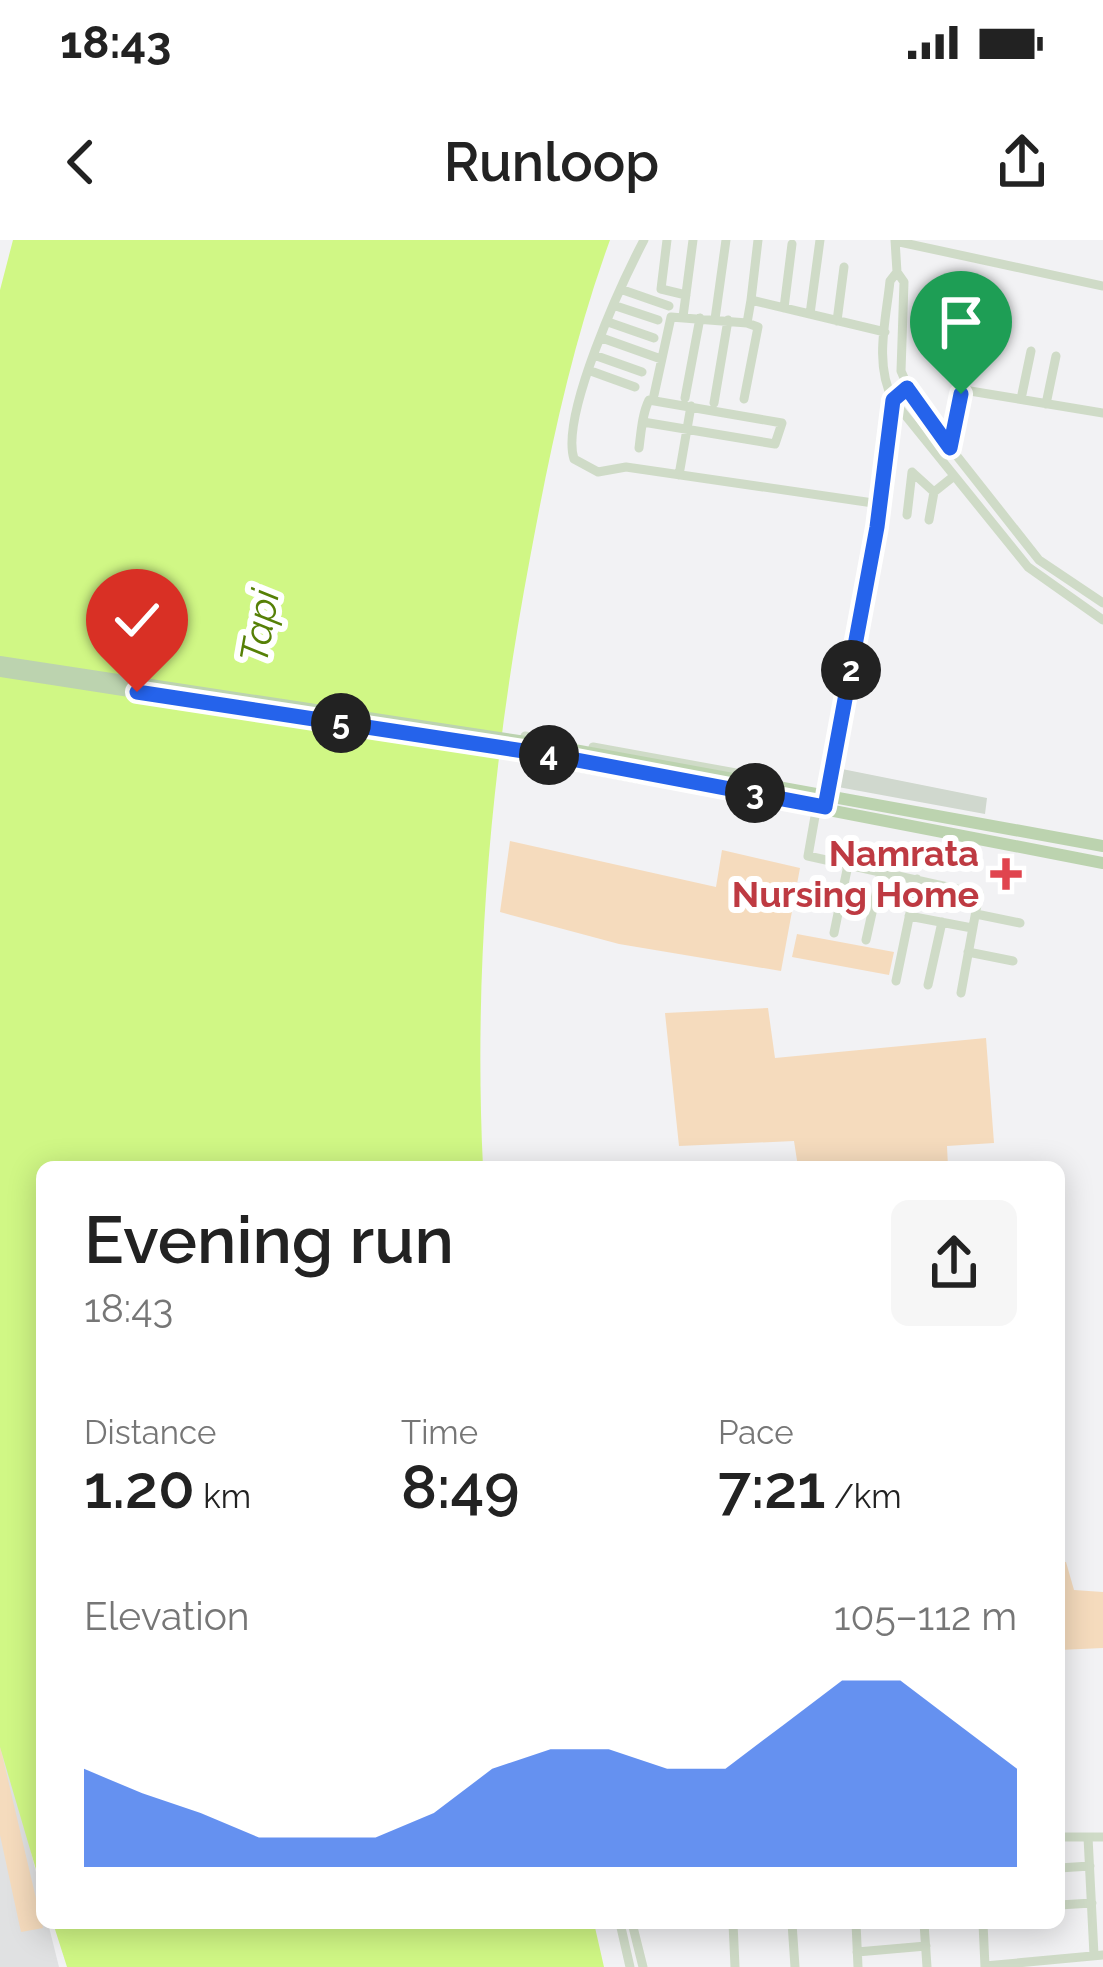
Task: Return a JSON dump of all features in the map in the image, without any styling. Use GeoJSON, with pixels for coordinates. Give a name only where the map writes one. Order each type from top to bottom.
{"type":"FeatureCollection","features":[{"type":"Feature","properties":{"kind":"main road"},"geometry":{"type":"LineString","coordinates":[[0,662],[551,751],[823,802],[1103,863]]}},
{"type":"Feature","properties":{"kind":"main road"},"geometry":{"type":"LineString","coordinates":[[0,671],[551,751]]}},
{"type":"Feature","properties":{"kind":"main road"},"geometry":{"type":"LineString","coordinates":[[823,802],[1103,846]]}},
{"type":"Feature","properties":{"kind":"street"},"geometry":{"type":"LineString","coordinates":[[644,240],[588,370],[570,445],[574,459],[598,472],[626,467],[880,504]]}},
{"type":"Feature","properties":{"kind":"street"},"geometry":{"type":"LineString","coordinates":[[667,240],[661,289],[686,296]]}},
{"type":"Feature","properties":{"kind":"street"},"geometry":{"type":"LineString","coordinates":[[683,317],[693,240]]}},
{"type":"Feature","properties":{"kind":"street"},"geometry":{"type":"LineString","coordinates":[[716,319],[726,240]]}},
{"type":"Feature","properties":{"kind":"street"},"geometry":{"type":"LineString","coordinates":[[747,323],[758,240]]}},
{"type":"Feature","properties":{"kind":"street"},"geometry":{"type":"LineString","coordinates":[[810,314],[820,240]]}},
{"type":"Feature","properties":{"kind":"street"},"geometry":{"type":"LineString","coordinates":[[1103,286],[943,245],[895,240],[897,272],[904,281],[901,371],[907,388],[1039,560],[1103,604]]}},
{"type":"Feature","properties":{"kind":"street"},"geometry":{"type":"LineString","coordinates":[[784,308],[792,244]]}},
{"type":"Feature","properties":{"kind":"street"},"geometry":{"type":"LineString","coordinates":[[837,321],[844,267]]}},
{"type":"Feature","properties":{"kind":"street"},"geometry":{"type":"LineString","coordinates":[[897,272],[890,281],[883,373],[893,400],[1028,567],[1103,620]]}},
{"type":"Feature","properties":{"kind":"street"},"geometry":{"type":"LineString","coordinates":[[623,290],[669,306]]}},
{"type":"Feature","properties":{"kind":"street"},"geometry":{"type":"LineString","coordinates":[[751,301],[885,332]]}},
{"type":"Feature","properties":{"kind":"street"},"geometry":{"type":"LineString","coordinates":[[616,306],[658,320]]}},
{"type":"Feature","properties":{"kind":"street"},"geometry":{"type":"LineString","coordinates":[[654,395],[668,321],[683,317],[758,327],[744,399]]}},
{"type":"Feature","properties":{"kind":"street"},"geometry":{"type":"LineString","coordinates":[[676,475],[700,319]]}},
{"type":"Feature","properties":{"kind":"street"},"geometry":{"type":"LineString","coordinates":[[715,403],[728,320]]}},
{"type":"Feature","properties":{"kind":"street"},"geometry":{"type":"LineString","coordinates":[[608,322],[654,338]]}},
{"type":"Feature","properties":{"kind":"street"},"geometry":{"type":"LineString","coordinates":[[602,338],[661,359]]}},
{"type":"Feature","properties":{"kind":"street"},"geometry":{"type":"LineString","coordinates":[[1021,399],[1031,351]]}},
{"type":"Feature","properties":{"kind":"street"},"geometry":{"type":"LineString","coordinates":[[594,355],[643,372]]}},
{"type":"Feature","properties":{"kind":"street"},"geometry":{"type":"LineString","coordinates":[[1046,404],[1056,356]]}},
{"type":"Feature","properties":{"kind":"street"},"geometry":{"type":"LineString","coordinates":[[588,370],[635,387]]}},
{"type":"Feature","properties":{"kind":"street"},"geometry":{"type":"LineString","coordinates":[[907,388],[893,400],[880,504],[823,802],[807,855],[979,894],[961,993]]}},
{"type":"Feature","properties":{"kind":"street"},"geometry":{"type":"LineString","coordinates":[[950,448],[962,391],[1103,413]]}},
{"type":"Feature","properties":{"kind":"street"},"geometry":{"type":"LineString","coordinates":[[639,448],[643,422],[649,400],[688,402],[781,422],[778,440],[643,422]]}},
{"type":"Feature","properties":{"kind":"street"},"geometry":{"type":"LineString","coordinates":[[736,438],[741,414]]}},
{"type":"Feature","properties":{"kind":"street"},"geometry":{"type":"LineString","coordinates":[[907,515],[912,472],[934,492]]}},
{"type":"Feature","properties":{"kind":"street"},"geometry":{"type":"LineString","coordinates":[[929,520],[934,492],[954,476]]}},
{"type":"Feature","properties":{"kind":"street"},"geometry":{"type":"LineString","coordinates":[[524,736],[747,775],[754,788],[743,798],[523,758],[524,736]]}},
{"type":"Feature","properties":{"kind":"street"},"geometry":{"type":"LineString","coordinates":[[834,933],[848,865]]}},
{"type":"Feature","properties":{"kind":"street"},"geometry":{"type":"LineString","coordinates":[[866,940],[881,872]]}},
{"type":"Feature","properties":{"kind":"street"},"geometry":{"type":"LineString","coordinates":[[896,981],[916,879]]}},
{"type":"Feature","properties":{"kind":"street"},"geometry":{"type":"LineString","coordinates":[[976,914],[1020,923]]}},
{"type":"Feature","properties":{"kind":"street"},"geometry":{"type":"LineString","coordinates":[[909,916],[972,928]]}},
{"type":"Feature","properties":{"kind":"street"},"geometry":{"type":"LineString","coordinates":[[928,985],[942,922]]}},
{"type":"Feature","properties":{"kind":"street"},"geometry":{"type":"LineString","coordinates":[[968,952],[1013,961]]}},
{"type":"Feature","properties":{"kind":"street"},"geometry":{"type":"LineString","coordinates":[[983,1929],[985,1966],[1099,1955],[1088,1837]]}},
{"type":"Feature","properties":{"kind":"street"},"geometry":{"type":"LineString","coordinates":[[1065,1838],[1103,1837]]}},
{"type":"Feature","properties":{"kind":"street"},"geometry":{"type":"LineString","coordinates":[[1065,1868],[1090,1866]]}},
{"type":"Feature","properties":{"kind":"street"},"geometry":{"type":"LineString","coordinates":[[1065,1905],[1093,1903]]}},
{"type":"Feature","properties":{"kind":"street"},"geometry":{"type":"LineString","coordinates":[[621,1929],[630,1967]]}},
{"type":"Feature","properties":{"kind":"street"},"geometry":{"type":"LineString","coordinates":[[634,1929],[643,1967]]}},
{"type":"Feature","properties":{"kind":"street"},"geometry":{"type":"LineString","coordinates":[[733,1929],[735,1967]]}},
{"type":"Feature","properties":{"kind":"street"},"geometry":{"type":"LineString","coordinates":[[792,1929],[795,1967]]}},
{"type":"Feature","properties":{"kind":"street"},"geometry":{"type":"LineString","coordinates":[[856,1929],[858,1967]]}},
{"type":"Feature","properties":{"kind":"street"},"geometry":{"type":"LineString","coordinates":[[925,1929],[927,1967]]}},
{"type":"Feature","properties":{"kind":"street"},"geometry":{"type":"LineString","coordinates":[[857,1952],[926,1946]]}},
{"type":"Feature","properties":{"kind":"shaded area"},"geometry":{"type":"Polygon","coordinates":[[[510,841],[716,887],[722,850],[800,868],[781,971],[619,944],[500,912],[510,841]]]}},
{"type":"Feature","properties":{"kind":"shaded area"},"geometry":{"type":"Polygon","coordinates":[[[797,934],[894,952],[889,975],[792,957],[797,934]]]}},
{"type":"Feature","properties":{"kind":"shaded area"},"geometry":{"type":"Polygon","coordinates":[[[768,1008],[775,1058],[986,1038],[994,1143],[947,1146],[948,1161],[797,1161],[794,1141],[679,1146],[665,1013],[768,1008]]]}},
{"type":"Feature","properties":{"kind":"shaded area"},"geometry":{"type":"Polygon","coordinates":[[[1065,1562],[1074,1590],[1103,1592],[1103,1648],[1065,1650],[1065,1562]]]}},
{"type":"Feature","properties":{"kind":"shaded area"},"geometry":{"type":"Polygon","coordinates":[[[0,1724],[36,1872],[36,1929],[50,1929],[59,1967],[0,1967],[0,1724]]]}},
{"type":"Feature","properties":{"kind":"shaded area"},"geometry":{"type":"Polygon","coordinates":[[[0,1746],[36,1898],[38,1929],[21,1932],[0,1835],[0,1746]]]}},
{"type":"Feature","properties":{"kind":"water","name":"Tapi"},"geometry":{"type":"Polygon","coordinates":[[[13,240],[610,240],[584,318],[554,437],[505,710],[483,937],[483,1161],[36,1161],[36,1870],[0,1747],[0,290],[13,240]]]}},
{"type":"Feature","properties":{"kind":"water"},"geometry":{"type":"Polygon","coordinates":[[[55,1929],[595,1929],[604,1967],[67,1967],[55,1929]]]}},
{"type":"Feature","properties":{"kind":"building"},"geometry":{"type":"Polygon","coordinates":[[[842,769],[987,798],[985,814],[838,787],[842,769]]]}},
{"type":"Feature","properties":{"kind":"place","name":"Namrata Nursing Home"},"geometry":{"type":"Point","coordinates":[1006,874]}},
{"type":"Feature","properties":{"kind":"route"},"geometry":{"type":"LineString","coordinates":[[137,692],[550,755],[825,807],[877,527],[893,400],[907,388],[950,448],[961,394]]}}]}
